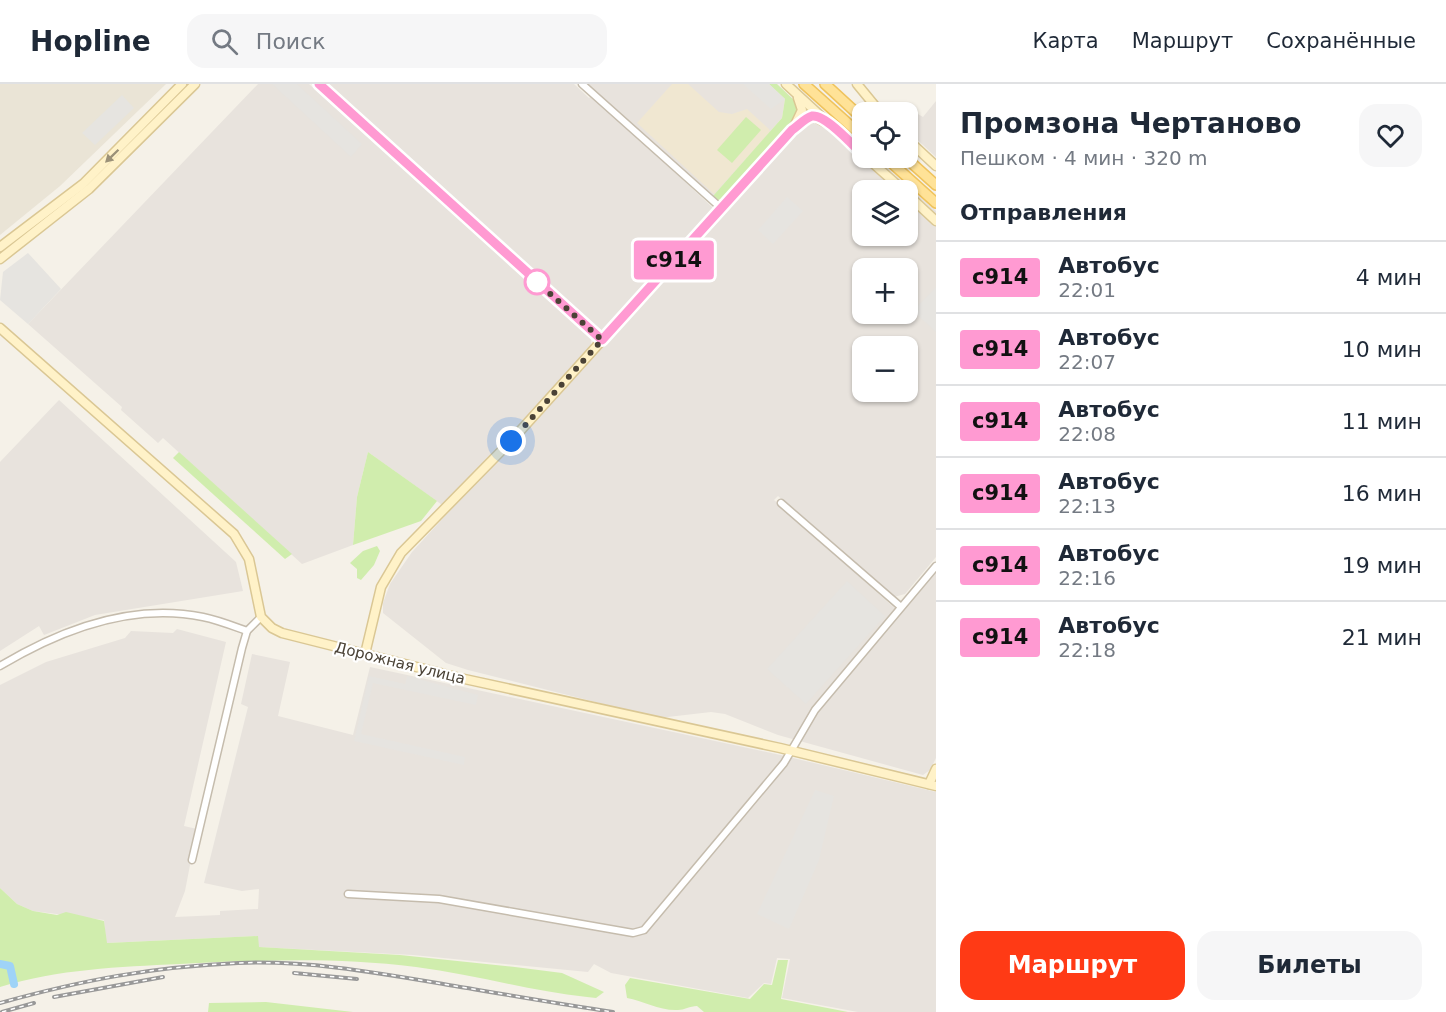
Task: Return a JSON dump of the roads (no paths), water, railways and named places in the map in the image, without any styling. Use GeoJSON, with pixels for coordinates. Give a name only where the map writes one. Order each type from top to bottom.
{"type":"FeatureCollection","features":[{"type":"Feature","properties":{"kind":"main road"},"geometry":{"type":"LineString","coordinates":[[0,247],[83,184],[182,84]]}},
{"type":"Feature","properties":{"kind":"main road"},"geometry":{"type":"LineString","coordinates":[[0,259],[89,189],[195,84]]}},
{"type":"Feature","properties":{"kind":"main road"},"geometry":{"type":"LineString","coordinates":[[804,84],[852,127]]}},
{"type":"Feature","properties":{"kind":"main road"},"geometry":{"type":"LineString","coordinates":[[825,84],[852,109]]}},
{"type":"Feature","properties":{"kind":"main road"},"geometry":{"type":"LineString","coordinates":[[857,84],[872,102]]}},
{"type":"Feature","properties":{"kind":"main road"},"geometry":{"type":"LineString","coordinates":[[788,86],[802,107],[792,130]]}},
{"type":"Feature","properties":{"kind":"main road"},"geometry":{"type":"LineString","coordinates":[[788,86],[852,145]]}},
{"type":"Feature","properties":{"kind":"main road"},"geometry":{"type":"LineString","coordinates":[[365,654],[381,587],[395,561],[458,498],[792,130],[813,116],[830,124]]}},
{"type":"Feature","properties":{"kind":"main road"},"geometry":{"type":"LineString","coordinates":[[918,149],[936,166]]}},
{"type":"Feature","properties":{"kind":"main road"},"geometry":{"type":"LineString","coordinates":[[878,168],[892,180]]}},
{"type":"Feature","properties":{"kind":"main road"},"geometry":{"type":"LineString","coordinates":[[897,168],[936,203]]}},
{"type":"Feature","properties":{"kind":"main road"},"geometry":{"type":"LineString","coordinates":[[917,168],[936,185]]}},
{"type":"Feature","properties":{"kind":"main road"},"geometry":{"type":"LineString","coordinates":[[918,204],[936,221]]}},
{"type":"Feature","properties":{"kind":"main road"},"geometry":{"type":"LineString","coordinates":[[0,328],[234,534],[249,559],[261,616]]}},
{"type":"Feature","properties":{"kind":"main road","name":"Дорожная улица"},"geometry":{"type":"LineString","coordinates":[[261,616],[272,628],[282,633],[365,654],[646,720],[793,751],[932,785]]}},
{"type":"Feature","properties":{"kind":"main road"},"geometry":{"type":"LineString","coordinates":[[932,785],[936,769]]}},
{"type":"Feature","properties":{"kind":"street"},"geometry":{"type":"LineString","coordinates":[[320,84],[602,340]]}},
{"type":"Feature","properties":{"kind":"street"},"geometry":{"type":"LineString","coordinates":[[582,84],[721,208]]}},
{"type":"Feature","properties":{"kind":"street"},"geometry":{"type":"LineString","coordinates":[[781,503],[901,607]]}},
{"type":"Feature","properties":{"kind":"street"},"geometry":{"type":"LineString","coordinates":[[348,894],[439,899],[633,933],[644,930],[793,751],[815,710],[936,566]]}},
{"type":"Feature","properties":{"kind":"street"},"geometry":{"type":"LineString","coordinates":[[0,666],[40,642],[111,617],[156,614],[202,617],[247,631]]}},
{"type":"Feature","properties":{"kind":"street"},"geometry":{"type":"LineString","coordinates":[[192,860],[247,631],[261,616]]}},
{"type":"Feature","properties":{"kind":"waterway"},"geometry":{"type":"LineString","coordinates":[[0,964],[10,966],[14,984]]}},
{"type":"Feature","properties":{"kind":"railway"},"geometry":{"type":"LineString","coordinates":[[0,1003],[89,981],[146,971],[206,965],[265,963],[320,966],[374,973],[613,1012]]}},
{"type":"Feature","properties":{"kind":"railway"},"geometry":{"type":"LineString","coordinates":[[294,973],[357,979]]}},
{"type":"Feature","properties":{"kind":"railway"},"geometry":{"type":"LineString","coordinates":[[54,997],[163,977]]}},
{"type":"Feature","properties":{"kind":"railway"},"geometry":{"type":"LineString","coordinates":[[2,1012],[34,1003]]}}]}
